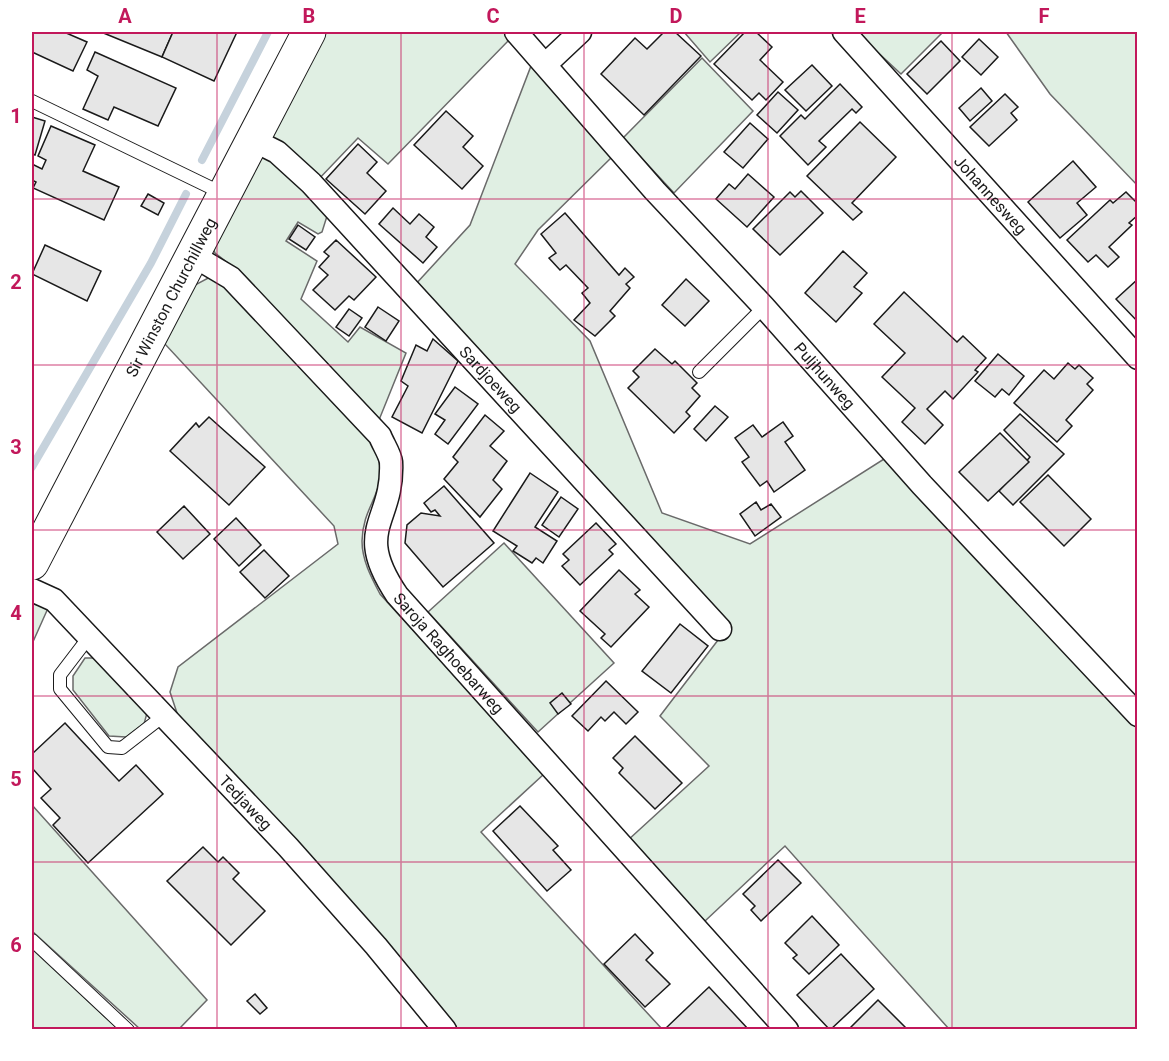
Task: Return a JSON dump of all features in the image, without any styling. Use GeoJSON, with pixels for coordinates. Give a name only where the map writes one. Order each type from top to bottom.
{"type":"FeatureCollection","features":[{"type":"Feature","properties":{"kind":"street","name":"Sir Winston Churchillweg"},"geometry":{"type":"LineString","coordinates":[[32,563],[101,426],[194,256],[309,32]]}},
{"type":"Feature","properties":{"kind":"street","name":"Puljhunweg"},"geometry":{"type":"LineString","coordinates":[[516,32],[655,191],[764,307],[980,549],[1137,715]]}},
{"type":"Feature","properties":{"kind":"street"},"geometry":{"type":"LineString","coordinates":[[546,64],[580,32]]}},
{"type":"Feature","properties":{"kind":"street","name":"Johannesweg"},"geometry":{"type":"LineString","coordinates":[[844,32],[1137,358]]}},
{"type":"Feature","properties":{"kind":"street","name":"Sardjoeweg"},"geometry":{"type":"LineString","coordinates":[[253,140],[277,152],[311,183],[720,629]]}},
{"type":"Feature","properties":{"kind":"street","name":"Saroja Raghoebarweg"},"geometry":{"type":"LineString","coordinates":[[194,256],[231,278],[380,436],[391,461],[387,491],[374,537],[377,560],[397,595],[787,1029]]}},
{"type":"Feature","properties":{"kind":"street","name":"Tedjaweg"},"geometry":{"type":"LineString","coordinates":[[32,590],[54,600],[162,717],[288,847],[376,946],[445,1029]]}},
{"type":"Feature","properties":{"kind":"lane"},"geometry":{"type":"LineString","coordinates":[[32,101],[225,194]]}},
{"type":"Feature","properties":{"kind":"lane"},"geometry":{"type":"LineString","coordinates":[[699,372],[764,307]]}},
{"type":"Feature","properties":{"kind":"lane"},"geometry":{"type":"LineString","coordinates":[[89,638],[60,675],[60,689],[108,747],[122,748],[162,717]]}},
{"type":"Feature","properties":{"kind":"lane"},"geometry":{"type":"LineString","coordinates":[[32,940],[128,1029]]}},
{"type":"Feature","properties":{"kind":"green space"},"geometry":{"type":"Polygon","coordinates":[[[324,32],[503,32],[510,39],[388,164],[358,138],[316,182],[274,139],[272,132],[324,32]]]}},
{"type":"Feature","properties":{"kind":"green space"},"geometry":{"type":"Polygon","coordinates":[[[684,32],[741,32],[710,62],[684,32]]]}},
{"type":"Feature","properties":{"kind":"green space"},"geometry":{"type":"Polygon","coordinates":[[[856,32],[943,32],[901,74],[856,32]]]}},
{"type":"Feature","properties":{"kind":"green space"},"geometry":{"type":"Polygon","coordinates":[[[1006,32],[1137,32],[1137,185],[1050,94],[1006,32]]]}},
{"type":"Feature","properties":{"kind":"green space"},"geometry":{"type":"Polygon","coordinates":[[[702,58],[753,111],[674,193],[623,138],[702,58]]]}},
{"type":"Feature","properties":{"kind":"green space"},"geometry":{"type":"Polygon","coordinates":[[[531,66],[615,154],[538,230],[515,264],[590,341],[662,513],[750,544],[884,459],[1137,728],[1137,1029],[949,1029],[785,846],[705,921],[627,841],[709,766],[660,716],[728,627],[414,286],[470,225],[531,66]]]}},
{"type":"Feature","properties":{"kind":"green space"},"geometry":{"type":"Polygon","coordinates":[[[266,155],[328,213],[322,232],[318,234],[298,222],[286,241],[317,261],[301,299],[348,342],[360,327],[406,353],[379,420],[242,274],[215,253],[213,248],[259,158],[266,155]]]}},
{"type":"Feature","properties":{"kind":"green space"},"geometry":{"type":"Polygon","coordinates":[[[210,277],[219,280],[373,442],[379,459],[379,484],[367,514],[362,541],[365,562],[370,575],[380,594],[544,774],[481,832],[662,1029],[457,1029],[179,719],[170,692],[178,667],[338,544],[334,526],[164,343],[195,285],[210,277]]]}},
{"type":"Feature","properties":{"kind":"green space"},"geometry":{"type":"Polygon","coordinates":[[[504,543],[614,663],[538,732],[428,612],[504,543]]]}},
{"type":"Feature","properties":{"kind":"green space"},"geometry":{"type":"Polygon","coordinates":[[[32,604],[49,606],[32,644],[32,604]]]}},
{"type":"Feature","properties":{"kind":"green space"},"geometry":{"type":"Polygon","coordinates":[[[85,658],[94,658],[147,713],[144,724],[126,737],[109,736],[73,690],[73,676],[85,658]]]}},
{"type":"Feature","properties":{"kind":"green space"},"geometry":{"type":"Polygon","coordinates":[[[32,805],[207,1000],[179,1029],[140,1029],[32,931],[32,805]]]}},
{"type":"Feature","properties":{"kind":"green space"},"geometry":{"type":"Polygon","coordinates":[[[32,949],[118,1029],[32,1029],[32,949]]]}},
{"type":"Feature","properties":{"kind":"building"},"geometry":{"type":"Polygon","coordinates":[[[32,32],[64,32],[87,42],[73,71],[32,52],[32,32]]]}},
{"type":"Feature","properties":{"kind":"building"},"geometry":{"type":"Polygon","coordinates":[[[101,32],[173,32],[162,57],[101,32]]]}},
{"type":"Feature","properties":{"kind":"building"},"geometry":{"type":"Polygon","coordinates":[[[173,32],[237,32],[214,81],[162,57],[173,32]]]}},
{"type":"Feature","properties":{"kind":"building"},"geometry":{"type":"Polygon","coordinates":[[[664,32],[675,32],[701,56],[644,115],[601,74],[635,38],[647,49],[664,32]]]}},
{"type":"Feature","properties":{"kind":"building"},"geometry":{"type":"Polygon","coordinates":[[[745,32],[756,32],[772,47],[760,60],[783,82],[766,100],[759,93],[752,100],[714,64],[745,32]]]}},
{"type":"Feature","properties":{"kind":"building"},"geometry":{"type":"Polygon","coordinates":[[[979,39],[998,57],[981,75],[962,57],[979,39]]]}},
{"type":"Feature","properties":{"kind":"building"},"geometry":{"type":"Polygon","coordinates":[[[941,41],[960,61],[927,94],[907,74],[941,41]]]}},
{"type":"Feature","properties":{"kind":"building"},"geometry":{"type":"Polygon","coordinates":[[[95,52],[176,88],[158,126],[114,107],[108,120],[83,109],[98,76],[87,70],[95,52]]]}},
{"type":"Feature","properties":{"kind":"building"},"geometry":{"type":"Polygon","coordinates":[[[812,65],[832,86],[806,111],[785,90],[812,65]]]}},
{"type":"Feature","properties":{"kind":"building"},"geometry":{"type":"Polygon","coordinates":[[[840,84],[862,107],[856,113],[852,109],[819,141],[826,147],[808,165],[780,136],[801,115],[805,119],[840,84]]]}},
{"type":"Feature","properties":{"kind":"building"},"geometry":{"type":"Polygon","coordinates":[[[981,88],[992,101],[970,121],[959,108],[981,88]]]}},
{"type":"Feature","properties":{"kind":"building"},"geometry":{"type":"Polygon","coordinates":[[[778,92],[798,110],[777,133],[757,115],[778,92]]]}},
{"type":"Feature","properties":{"kind":"building"},"geometry":{"type":"Polygon","coordinates":[[[1005,94],[1018,107],[1011,113],[1017,120],[989,146],[970,127],[1005,94]]]}},
{"type":"Feature","properties":{"kind":"building"},"geometry":{"type":"Polygon","coordinates":[[[446,111],[473,136],[463,147],[483,166],[462,189],[414,145],[446,111]]]}},
{"type":"Feature","properties":{"kind":"building"},"geometry":{"type":"Polygon","coordinates":[[[32,117],[45,121],[35,155],[32,154],[32,117]]]}},
{"type":"Feature","properties":{"kind":"building"},"geometry":{"type":"Polygon","coordinates":[[[860,122],[896,157],[852,203],[862,212],[853,220],[807,176],[860,122]]]}},
{"type":"Feature","properties":{"kind":"building"},"geometry":{"type":"Polygon","coordinates":[[[750,123],[768,139],[743,168],[724,152],[750,123]]]}},
{"type":"Feature","properties":{"kind":"building"},"geometry":{"type":"Polygon","coordinates":[[[51,126],[95,145],[83,171],[119,187],[104,220],[33,188],[36,182],[32,180],[32,164],[42,169],[46,160],[38,156],[51,126]]]}},
{"type":"Feature","properties":{"kind":"building"},"geometry":{"type":"Polygon","coordinates":[[[358,144],[377,162],[367,173],[386,191],[365,214],[326,179],[358,144]]]}},
{"type":"Feature","properties":{"kind":"building"},"geometry":{"type":"Polygon","coordinates":[[[1073,161],[1096,187],[1077,203],[1087,215],[1060,238],[1028,202],[1073,161]]]}},
{"type":"Feature","properties":{"kind":"building"},"geometry":{"type":"Polygon","coordinates":[[[748,174],[774,197],[747,227],[716,199],[729,184],[735,189],[748,174]]]}},
{"type":"Feature","properties":{"kind":"building"},"geometry":{"type":"Polygon","coordinates":[[[801,191],[823,213],[780,255],[753,229],[790,192],[795,197],[801,191]]]}},
{"type":"Feature","properties":{"kind":"building"},"geometry":{"type":"Polygon","coordinates":[[[1126,192],[1138,204],[1138,215],[1129,223],[1132,225],[1109,247],[1119,257],[1108,267],[1096,255],[1088,262],[1067,240],[1110,200],[1113,203],[1126,192]]]}},
{"type":"Feature","properties":{"kind":"building"},"geometry":{"type":"Polygon","coordinates":[[[148,194],[164,203],[158,215],[141,206],[148,194]]]}},
{"type":"Feature","properties":{"kind":"building"},"geometry":{"type":"Polygon","coordinates":[[[393,208],[410,224],[419,214],[434,227],[426,237],[437,247],[423,263],[379,224],[393,208]]]}},
{"type":"Feature","properties":{"kind":"building"},"geometry":{"type":"Polygon","coordinates":[[[565,213],[619,275],[625,268],[634,277],[626,284],[630,288],[610,311],[615,316],[595,336],[574,320],[590,303],[582,293],[588,288],[566,265],[560,270],[549,258],[556,253],[541,234],[565,213]]]}},
{"type":"Feature","properties":{"kind":"building"},"geometry":{"type":"Polygon","coordinates":[[[298,225],[315,237],[306,250],[289,239],[298,225]]]}},
{"type":"Feature","properties":{"kind":"building"},"geometry":{"type":"Polygon","coordinates":[[[336,240],[376,277],[354,300],[349,296],[335,310],[313,290],[328,275],[319,267],[329,256],[324,252],[336,240]]]}},
{"type":"Feature","properties":{"kind":"building"},"geometry":{"type":"Polygon","coordinates":[[[45,245],[101,271],[87,301],[32,274],[45,245]]]}},
{"type":"Feature","properties":{"kind":"building"},"geometry":{"type":"Polygon","coordinates":[[[843,251],[867,273],[854,287],[862,293],[836,322],[805,293],[843,251]]]}},
{"type":"Feature","properties":{"kind":"building"},"geometry":{"type":"Polygon","coordinates":[[[686,279],[709,301],[685,326],[662,305],[686,279]]]}},
{"type":"Feature","properties":{"kind":"building"},"geometry":{"type":"Polygon","coordinates":[[[1138,279],[1138,322],[1116,299],[1138,279]]]}},
{"type":"Feature","properties":{"kind":"building"},"geometry":{"type":"Polygon","coordinates":[[[904,292],[957,342],[963,336],[986,358],[975,370],[978,372],[953,399],[945,391],[927,409],[943,425],[925,444],[902,422],[915,408],[882,377],[905,353],[874,324],[904,292]]]}},
{"type":"Feature","properties":{"kind":"building"},"geometry":{"type":"Polygon","coordinates":[[[378,307],[399,321],[386,341],[365,327],[378,307]]]}},
{"type":"Feature","properties":{"kind":"building"},"geometry":{"type":"Polygon","coordinates":[[[349,309],[362,318],[349,336],[336,327],[349,309]]]}},
{"type":"Feature","properties":{"kind":"building"},"geometry":{"type":"Polygon","coordinates":[[[433,339],[458,361],[422,433],[392,417],[408,386],[401,381],[416,345],[427,351],[433,339]]]}},
{"type":"Feature","properties":{"kind":"building"},"geometry":{"type":"Polygon","coordinates":[[[655,349],[672,364],[675,361],[697,383],[692,388],[700,396],[686,412],[690,416],[674,433],[628,388],[639,377],[633,371],[655,349]]]}},
{"type":"Feature","properties":{"kind":"building"},"geometry":{"type":"Polygon","coordinates":[[[998,354],[1024,376],[1009,395],[1002,389],[995,397],[975,381],[998,354]]]}},
{"type":"Feature","properties":{"kind":"building"},"geometry":{"type":"Polygon","coordinates":[[[1068,363],[1075,369],[1079,365],[1093,378],[1087,384],[1093,390],[1066,420],[1072,426],[1057,442],[1014,403],[1044,370],[1054,379],[1068,363]]]}},
{"type":"Feature","properties":{"kind":"building"},"geometry":{"type":"Polygon","coordinates":[[[455,387],[478,404],[448,444],[435,434],[445,420],[435,414],[455,387]]]}},
{"type":"Feature","properties":{"kind":"building"},"geometry":{"type":"Polygon","coordinates":[[[715,406],[728,417],[706,441],[694,429],[715,406]]]}},
{"type":"Feature","properties":{"kind":"building"},"geometry":{"type":"Polygon","coordinates":[[[1020,414],[1064,454],[1013,505],[999,491],[1030,457],[1004,430],[1020,414]]]}},
{"type":"Feature","properties":{"kind":"building"},"geometry":{"type":"Polygon","coordinates":[[[485,415],[504,431],[490,446],[507,461],[493,480],[502,489],[480,517],[444,479],[458,462],[453,457],[485,415]]]}},
{"type":"Feature","properties":{"kind":"building"},"geometry":{"type":"Polygon","coordinates":[[[209,417],[265,467],[229,505],[170,451],[196,423],[199,427],[209,417]]]}},
{"type":"Feature","properties":{"kind":"building"},"geometry":{"type":"Polygon","coordinates":[[[783,422],[793,436],[785,442],[805,470],[774,492],[767,481],[760,486],[742,462],[749,457],[735,438],[753,425],[762,437],[783,422]]]}},
{"type":"Feature","properties":{"kind":"building"},"geometry":{"type":"Polygon","coordinates":[[[1000,433],[1029,462],[988,501],[959,472],[1000,433]]]}},
{"type":"Feature","properties":{"kind":"building"},"geometry":{"type":"Polygon","coordinates":[[[530,473],[558,492],[535,527],[557,541],[543,563],[536,558],[532,563],[513,551],[517,546],[493,531],[530,473]]]}},
{"type":"Feature","properties":{"kind":"building"},"geometry":{"type":"Polygon","coordinates":[[[1048,475],[1091,519],[1064,546],[1020,502],[1048,475]]]}},
{"type":"Feature","properties":{"kind":"building"},"geometry":{"type":"Polygon","coordinates":[[[444,486],[494,543],[443,587],[405,543],[407,525],[421,513],[440,516],[435,510],[431,512],[424,503],[444,486]]]}},
{"type":"Feature","properties":{"kind":"building"},"geometry":{"type":"Polygon","coordinates":[[[561,497],[578,509],[559,537],[542,525],[561,497]]]}},
{"type":"Feature","properties":{"kind":"building"},"geometry":{"type":"Polygon","coordinates":[[[756,502],[761,510],[771,504],[781,517],[755,536],[740,514],[756,502]]]}},
{"type":"Feature","properties":{"kind":"building"},"geometry":{"type":"Polygon","coordinates":[[[184,506],[210,534],[183,559],[157,532],[184,506]]]}},
{"type":"Feature","properties":{"kind":"building"},"geometry":{"type":"Polygon","coordinates":[[[236,518],[261,545],[239,566],[214,539],[236,518]]]}},
{"type":"Feature","properties":{"kind":"building"},"geometry":{"type":"Polygon","coordinates":[[[596,523],[616,544],[609,550],[613,554],[580,585],[562,566],[569,560],[563,554],[596,523]]]}},
{"type":"Feature","properties":{"kind":"building"},"geometry":{"type":"Polygon","coordinates":[[[264,550],[289,576],[265,598],[240,572],[264,550]]]}},
{"type":"Feature","properties":{"kind":"building"},"geometry":{"type":"Polygon","coordinates":[[[619,570],[640,590],[635,594],[649,607],[611,647],[601,638],[605,634],[580,611],[619,570]]]}},
{"type":"Feature","properties":{"kind":"building"},"geometry":{"type":"Polygon","coordinates":[[[680,624],[708,646],[671,693],[642,671],[680,624]]]}},
{"type":"Feature","properties":{"kind":"building"},"geometry":{"type":"Polygon","coordinates":[[[606,681],[638,712],[626,724],[614,712],[605,721],[601,717],[588,731],[572,716],[606,681]]]}},
{"type":"Feature","properties":{"kind":"building"},"geometry":{"type":"Polygon","coordinates":[[[562,693],[571,704],[558,714],[550,703],[562,693]]]}},
{"type":"Feature","properties":{"kind":"building"},"geometry":{"type":"Polygon","coordinates":[[[65,723],[119,781],[136,765],[163,794],[88,863],[53,825],[60,818],[41,798],[51,789],[32,768],[32,754],[65,723]]]}},
{"type":"Feature","properties":{"kind":"building"},"geometry":{"type":"Polygon","coordinates":[[[635,736],[682,783],[655,809],[619,773],[623,768],[613,758],[635,736]]]}},
{"type":"Feature","properties":{"kind":"building"},"geometry":{"type":"Polygon","coordinates":[[[520,806],[558,846],[553,850],[571,870],[547,891],[493,831],[520,806]]]}},
{"type":"Feature","properties":{"kind":"building"},"geometry":{"type":"Polygon","coordinates":[[[203,847],[218,862],[223,857],[239,873],[233,879],[265,911],[231,945],[167,881],[203,847]]]}},
{"type":"Feature","properties":{"kind":"building"},"geometry":{"type":"Polygon","coordinates":[[[778,860],[801,883],[761,921],[751,910],[755,906],[743,894],[778,860]]]}},
{"type":"Feature","properties":{"kind":"building"},"geometry":{"type":"Polygon","coordinates":[[[812,916],[839,945],[809,974],[793,958],[797,955],[785,943],[812,916]]]}},
{"type":"Feature","properties":{"kind":"building"},"geometry":{"type":"Polygon","coordinates":[[[635,934],[653,953],[646,960],[670,984],[645,1007],[604,964],[635,934]]]}},
{"type":"Feature","properties":{"kind":"building"},"geometry":{"type":"Polygon","coordinates":[[[841,954],[874,989],[830,1030],[797,995],[841,954]]]}},
{"type":"Feature","properties":{"kind":"building"},"geometry":{"type":"Polygon","coordinates":[[[709,987],[749,1030],[669,1030],[667,1027],[709,987]]]}},
{"type":"Feature","properties":{"kind":"building"},"geometry":{"type":"Polygon","coordinates":[[[255,994],[267,1008],[260,1014],[247,1001],[255,994]]]}},
{"type":"Feature","properties":{"kind":"building"},"geometry":{"type":"Polygon","coordinates":[[[878,1000],[905,1027],[902,1030],[848,1030],[878,1000]]]}},
{"type":"Feature","properties":{"kind":"waterway"},"geometry":{"type":"LineString","coordinates":[[202,160],[268,32]]}},
{"type":"Feature","properties":{"kind":"waterway"},"geometry":{"type":"LineString","coordinates":[[32,467],[151,263],[186,194]]}}]}
